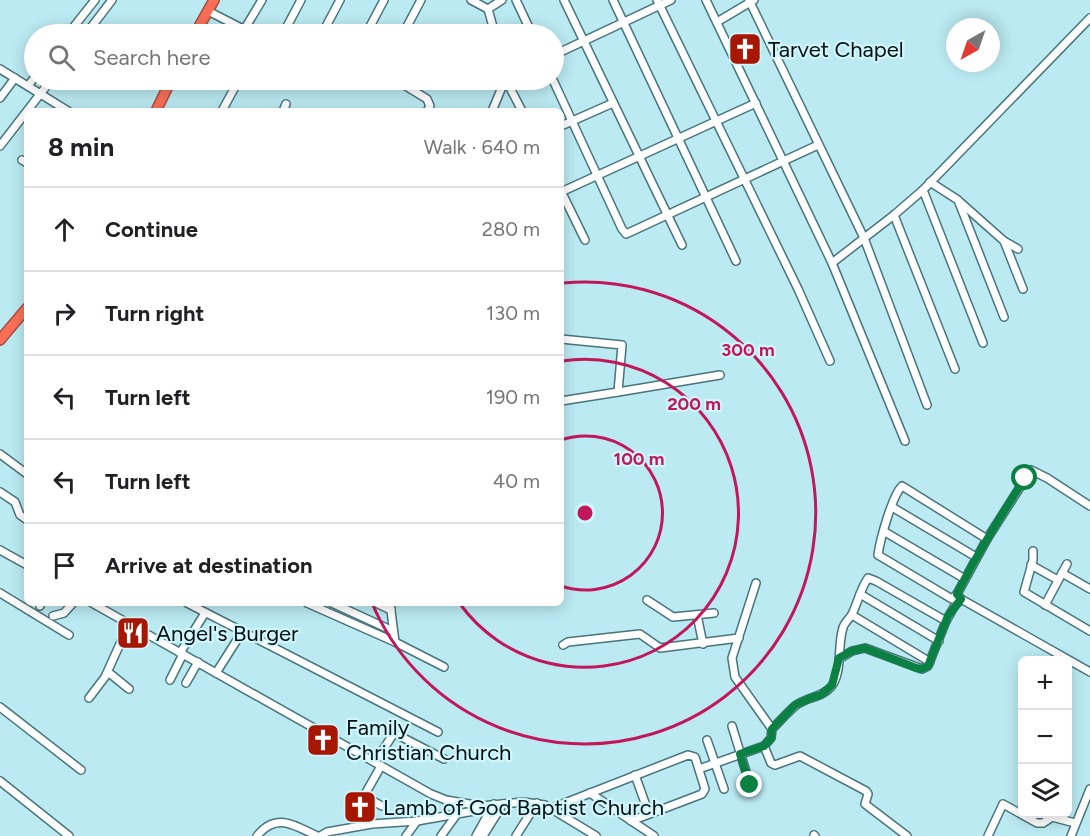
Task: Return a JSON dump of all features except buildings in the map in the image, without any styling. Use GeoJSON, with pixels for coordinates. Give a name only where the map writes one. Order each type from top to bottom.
{"type":"FeatureCollection","features":[{"type":"Feature","properties":{"kind":"highway"},"geometry":{"type":"LineString","coordinates":[[201,24],[214,0]]}},
{"type":"Feature","properties":{"kind":"highway"},"geometry":{"type":"LineString","coordinates":[[157,108],[166,90]]}},
{"type":"Feature","properties":{"kind":"highway"},"geometry":{"type":"LineString","coordinates":[[0,340],[24,312]]}},
{"type":"Feature","properties":{"kind":"street"},"geometry":{"type":"LineString","coordinates":[[76,24],[95,0]]}},
{"type":"Feature","properties":{"kind":"street"},"geometry":{"type":"LineString","coordinates":[[94,24],[112,0]]}},
{"type":"Feature","properties":{"kind":"street"},"geometry":{"type":"LineString","coordinates":[[248,24],[262,0]]}},
{"type":"Feature","properties":{"kind":"street"},"geometry":{"type":"LineString","coordinates":[[288,24],[301,0]]}},
{"type":"Feature","properties":{"kind":"street"},"geometry":{"type":"LineString","coordinates":[[327,24],[340,0]]}},
{"type":"Feature","properties":{"kind":"street"},"geometry":{"type":"LineString","coordinates":[[373,24],[384,0]]}},
{"type":"Feature","properties":{"kind":"street"},"geometry":{"type":"LineString","coordinates":[[408,24],[421,0]]}},
{"type":"Feature","properties":{"kind":"street"},"geometry":{"type":"LineString","coordinates":[[471,0],[488,9],[492,24]]}},
{"type":"Feature","properties":{"kind":"street"},"geometry":{"type":"LineString","coordinates":[[488,9],[502,0]]}},
{"type":"Feature","properties":{"kind":"street"},"geometry":{"type":"LineString","coordinates":[[516,0],[527,24]]}},
{"type":"Feature","properties":{"kind":"street"},"geometry":{"type":"LineString","coordinates":[[564,0],[682,245]]}},
{"type":"Feature","properties":{"kind":"street"},"geometry":{"type":"LineString","coordinates":[[613,0],[736,261]]}},
{"type":"Feature","properties":{"kind":"street"},"geometry":{"type":"LineString","coordinates":[[564,50],[659,3],[671,0]]}},
{"type":"Feature","properties":{"kind":"street"},"geometry":{"type":"LineString","coordinates":[[706,0],[832,263],[905,441]]}},
{"type":"Feature","properties":{"kind":"street"},"geometry":{"type":"LineString","coordinates":[[717,22],[751,1],[864,238],[927,405]]}},
{"type":"Feature","properties":{"kind":"street"},"geometry":{"type":"LineString","coordinates":[[659,3],[798,289],[830,361]]}},
{"type":"Feature","properties":{"kind":"street"},"geometry":{"type":"LineString","coordinates":[[208,11],[233,24]]}},
{"type":"Feature","properties":{"kind":"street"},"geometry":{"type":"LineString","coordinates":[[832,263],[922,190],[1090,18]]}},
{"type":"Feature","properties":{"kind":"street"},"geometry":{"type":"LineString","coordinates":[[0,69],[24,84]]}},
{"type":"Feature","properties":{"kind":"street"},"geometry":{"type":"LineString","coordinates":[[0,98],[15,78]]}},
{"type":"Feature","properties":{"kind":"street"},"geometry":{"type":"LineString","coordinates":[[34,90],[63,108]]}},
{"type":"Feature","properties":{"kind":"street"},"geometry":{"type":"LineString","coordinates":[[29,108],[43,90]]}},
{"type":"Feature","properties":{"kind":"street"},"geometry":{"type":"LineString","coordinates":[[224,108],[233,90]]}},
{"type":"Feature","properties":{"kind":"street"},"geometry":{"type":"LineString","coordinates":[[412,90],[427,99],[429,108]]}},
{"type":"Feature","properties":{"kind":"street"},"geometry":{"type":"LineString","coordinates":[[493,108],[501,90]]}},
{"type":"Feature","properties":{"kind":"street"},"geometry":{"type":"LineString","coordinates":[[511,90],[520,108]]}},
{"type":"Feature","properties":{"kind":"street"},"geometry":{"type":"LineString","coordinates":[[558,90],[622,230],[626,234],[818,145]]}},
{"type":"Feature","properties":{"kind":"street"},"geometry":{"type":"LineString","coordinates":[[564,124],[613,103]]}},
{"type":"Feature","properties":{"kind":"street"},"geometry":{"type":"LineString","coordinates":[[564,190],[756,103]]}},
{"type":"Feature","properties":{"kind":"street"},"geometry":{"type":"LineString","coordinates":[[0,146],[24,115]]}},
{"type":"Feature","properties":{"kind":"street"},"geometry":{"type":"LineString","coordinates":[[930,182],[958,200],[1004,241],[1018,249]]}},
{"type":"Feature","properties":{"kind":"street"},"geometry":{"type":"LineString","coordinates":[[922,190],[983,343]]}},
{"type":"Feature","properties":{"kind":"street"},"geometry":{"type":"LineString","coordinates":[[564,197],[585,240]]}},
{"type":"Feature","properties":{"kind":"street"},"geometry":{"type":"LineString","coordinates":[[958,200],[1004,317]]}},
{"type":"Feature","properties":{"kind":"street"},"geometry":{"type":"LineString","coordinates":[[894,215],[955,369]]}},
{"type":"Feature","properties":{"kind":"street"},"geometry":{"type":"LineString","coordinates":[[1004,241],[1023,289]]}},
{"type":"Feature","properties":{"kind":"street"},"geometry":{"type":"LineString","coordinates":[[564,339],[622,345],[618,392]]}},
{"type":"Feature","properties":{"kind":"street"},"geometry":{"type":"LineString","coordinates":[[564,401],[720,375]]}},
{"type":"Feature","properties":{"kind":"street"},"geometry":{"type":"LineString","coordinates":[[0,454],[24,472]]}},
{"type":"Feature","properties":{"kind":"street"},"geometry":{"type":"LineString","coordinates":[[839,658],[852,651],[865,648],[919,669],[926,668],[959,597],[964,579],[1031,470],[1090,506]]}},
{"type":"Feature","properties":{"kind":"street"},"geometry":{"type":"LineString","coordinates":[[987,539],[904,487],[899,489],[892,507],[878,554],[951,598],[959,597],[1090,672]]}},
{"type":"Feature","properties":{"kind":"street"},"geometry":{"type":"LineString","coordinates":[[0,492],[15,502],[20,515],[24,518]]}},
{"type":"Feature","properties":{"kind":"street"},"geometry":{"type":"LineString","coordinates":[[892,507],[976,557]]}},
{"type":"Feature","properties":{"kind":"street"},"geometry":{"type":"LineString","coordinates":[[885,532],[964,579]]}},
{"type":"Feature","properties":{"kind":"street"},"geometry":{"type":"LineString","coordinates":[[0,550],[24,563]]}},
{"type":"Feature","properties":{"kind":"street"},"geometry":{"type":"LineString","coordinates":[[1033,551],[1023,591],[1090,631]]}},
{"type":"Feature","properties":{"kind":"street"},"geometry":{"type":"LineString","coordinates":[[1045,605],[1067,564]]}},
{"type":"Feature","properties":{"kind":"street"},"geometry":{"type":"LineString","coordinates":[[1031,566],[1058,580]]}},
{"type":"Feature","properties":{"kind":"street"},"geometry":{"type":"LineString","coordinates":[[1062,573],[1090,589]]}},
{"type":"Feature","properties":{"kind":"street"},"geometry":{"type":"LineString","coordinates":[[699,769],[764,746],[771,738],[772,729],[795,705],[821,695],[832,685],[839,658],[843,626],[852,615],[867,579],[871,578],[946,621]]}},
{"type":"Feature","properties":{"kind":"street"},"geometry":{"type":"LineString","coordinates":[[756,583],[732,658],[735,677],[772,729]]}},
{"type":"Feature","properties":{"kind":"street"},"geometry":{"type":"LineString","coordinates":[[0,593],[69,635]]}},
{"type":"Feature","properties":{"kind":"street"},"geometry":{"type":"LineString","coordinates":[[860,594],[939,641]]}},
{"type":"Feature","properties":{"kind":"street"},"geometry":{"type":"LineString","coordinates":[[647,600],[673,617],[714,613]]}},
{"type":"Feature","properties":{"kind":"street"},"geometry":{"type":"LineString","coordinates":[[53,616],[64,614],[71,606]]}},
{"type":"Feature","properties":{"kind":"street"},"geometry":{"type":"LineString","coordinates":[[97,606],[430,794],[446,800],[481,806],[537,803],[552,808],[586,833],[596,836]]}},
{"type":"Feature","properties":{"kind":"street"},"geometry":{"type":"LineString","coordinates":[[192,606],[438,732]]}},
{"type":"Feature","properties":{"kind":"street"},"geometry":{"type":"LineString","coordinates":[[314,606],[395,642],[444,667]]}},
{"type":"Feature","properties":{"kind":"street"},"geometry":{"type":"LineString","coordinates":[[330,613],[332,606]]}},
{"type":"Feature","properties":{"kind":"street"},"geometry":{"type":"LineString","coordinates":[[339,606],[393,631]]}},
{"type":"Feature","properties":{"kind":"street"},"geometry":{"type":"LineString","coordinates":[[391,606],[395,642]]}},
{"type":"Feature","properties":{"kind":"street"},"geometry":{"type":"LineString","coordinates":[[170,680],[182,653],[205,613]]}},
{"type":"Feature","properties":{"kind":"street"},"geometry":{"type":"LineString","coordinates":[[698,615],[703,644]]}},
{"type":"Feature","properties":{"kind":"street"},"geometry":{"type":"LineString","coordinates":[[852,615],[930,662]]}},
{"type":"Feature","properties":{"kind":"street"},"geometry":{"type":"LineString","coordinates":[[90,698],[108,672],[129,624]]}},
{"type":"Feature","properties":{"kind":"street"},"geometry":{"type":"LineString","coordinates":[[216,673],[242,632]]}},
{"type":"Feature","properties":{"kind":"street"},"geometry":{"type":"LineString","coordinates":[[563,645],[568,642],[640,634],[660,648],[739,638]]}},
{"type":"Feature","properties":{"kind":"street"},"geometry":{"type":"LineString","coordinates":[[186,683],[198,662]]}},
{"type":"Feature","properties":{"kind":"street"},"geometry":{"type":"LineString","coordinates":[[108,672],[129,689]]}},
{"type":"Feature","properties":{"kind":"street"},"geometry":{"type":"LineString","coordinates":[[0,707],[81,770]]}},
{"type":"Feature","properties":{"kind":"street"},"geometry":{"type":"LineString","coordinates":[[732,726],[750,785]]}},
{"type":"Feature","properties":{"kind":"street"},"geometry":{"type":"LineString","coordinates":[[382,806],[364,796],[394,733],[444,759]]}},
{"type":"Feature","properties":{"kind":"street"},"geometry":{"type":"LineString","coordinates":[[707,740],[724,789]]}},
{"type":"Feature","properties":{"kind":"street"},"geometry":{"type":"LineString","coordinates":[[764,746],[771,763],[775,765],[800,756],[866,791],[868,794],[865,804],[907,836]]}},
{"type":"Feature","properties":{"kind":"street"},"geometry":{"type":"LineString","coordinates":[[552,808],[688,754],[695,757],[705,789],[702,794],[631,821]]}},
{"type":"Feature","properties":{"kind":"street"},"geometry":{"type":"LineString","coordinates":[[635,775],[650,814]]}},
{"type":"Feature","properties":{"kind":"street"},"geometry":{"type":"LineString","coordinates":[[0,781],[69,836]]}},
{"type":"Feature","properties":{"kind":"street"},"geometry":{"type":"LineString","coordinates":[[1071,836],[1090,789]]}},
{"type":"Feature","properties":{"kind":"street"},"geometry":{"type":"LineString","coordinates":[[590,793],[654,836]]}},
{"type":"Feature","properties":{"kind":"street"},"geometry":{"type":"LineString","coordinates":[[441,836],[457,813],[460,803]]}},
{"type":"Feature","properties":{"kind":"street"},"geometry":{"type":"LineString","coordinates":[[516,836],[537,803]]}},
{"type":"Feature","properties":{"kind":"street"},"geometry":{"type":"LineString","coordinates":[[476,836],[494,804]]}},
{"type":"Feature","properties":{"kind":"street"},"geometry":{"type":"LineString","coordinates":[[483,836],[503,804]]}},
{"type":"Feature","properties":{"kind":"street"},"geometry":{"type":"LineString","coordinates":[[988,836],[1003,804],[1037,823],[1042,823],[1052,817],[1076,823]]}},
{"type":"Feature","properties":{"kind":"street"},"geometry":{"type":"LineString","coordinates":[[257,836],[273,823],[290,823],[318,836],[327,832],[372,824],[417,821],[474,811],[481,806]]}},
{"type":"Feature","properties":{"kind":"street"},"geometry":{"type":"LineString","coordinates":[[406,836],[417,821]]}},
{"type":"Feature","properties":{"kind":"place","name":"Tarvet Chapel"},"geometry":{"type":"Point","coordinates":[745,49]}},
{"type":"Feature","properties":{"kind":"place","name":"Angel's Burger"},"geometry":{"type":"Point","coordinates":[133,633]}},
{"type":"Feature","properties":{"kind":"place","name":"Family Christian Church"},"geometry":{"type":"Point","coordinates":[323,740]}},
{"type":"Feature","properties":{"kind":"place","name":"Lamb of God Baptist Church"},"geometry":{"type":"Point","coordinates":[360,807]}},
{"type":"Feature","properties":{"kind":"route"},"geometry":{"type":"LineString","coordinates":[[750,785],[740,754],[764,746],[771,738],[772,729],[795,705],[821,695],[832,685],[839,658],[852,651],[865,648],[916,668],[922,669],[928,666],[948,616],[961,599],[957,594],[964,579],[1025,478]]}}]}
